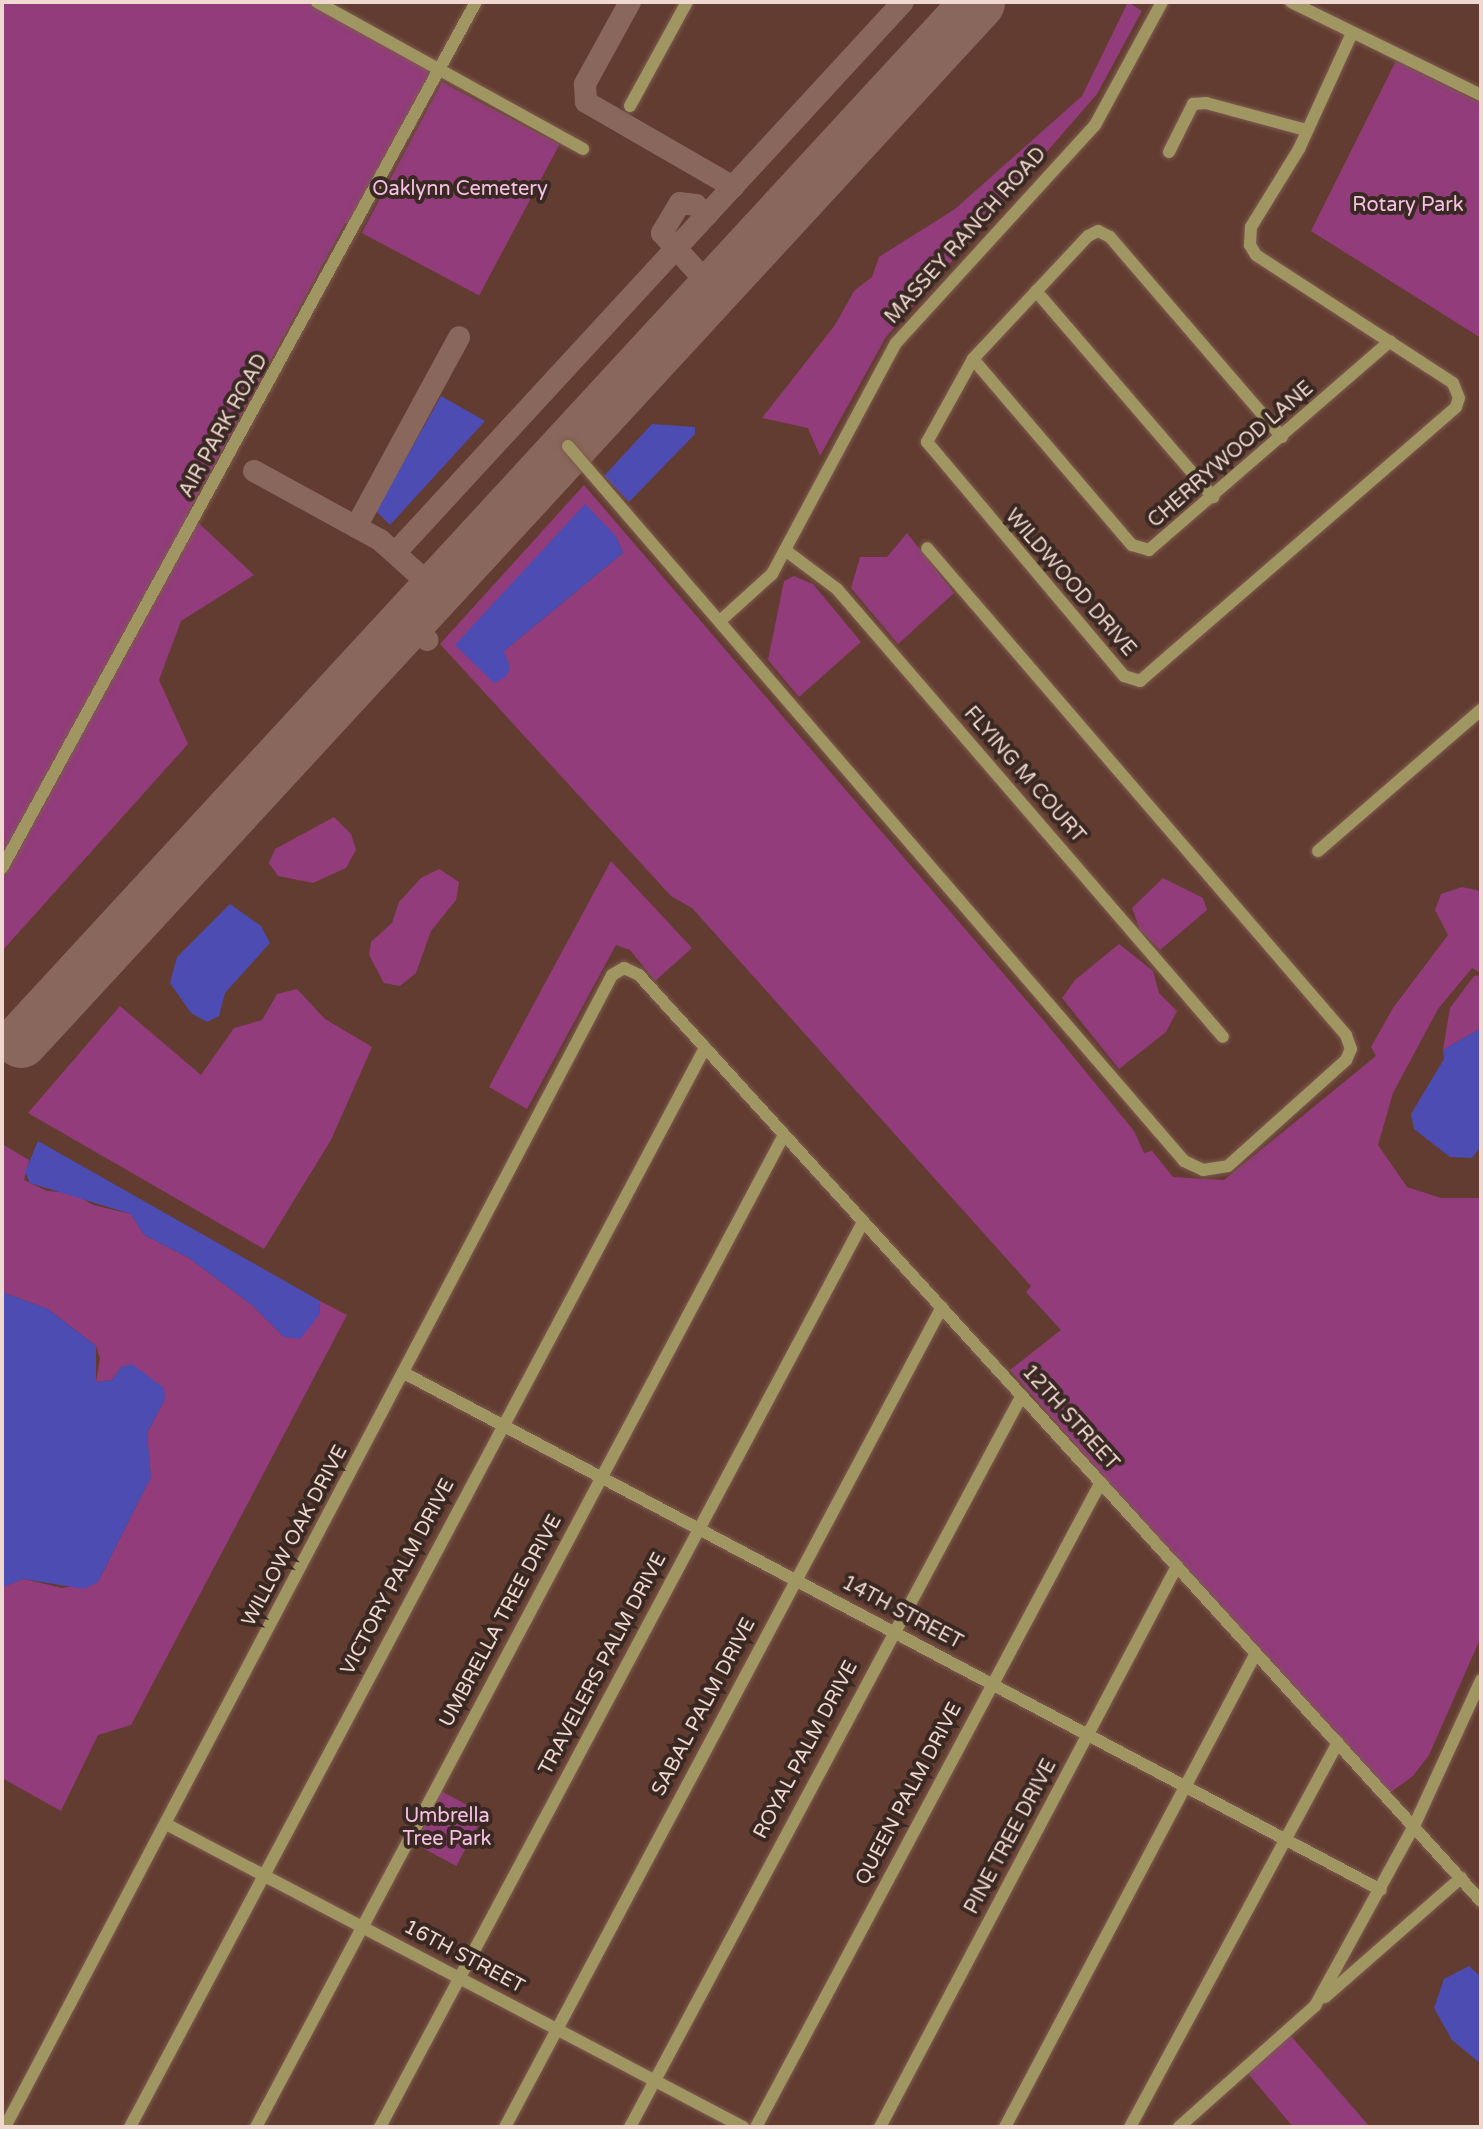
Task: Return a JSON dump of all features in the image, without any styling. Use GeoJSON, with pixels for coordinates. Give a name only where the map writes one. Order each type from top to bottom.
{"type":"FeatureCollection","features":[{"type":"Feature","properties":{"kind":"street"},"geometry":{"type":"LineString","coordinates":[[317,2],[583,149]]}},
{"type":"Feature","properties":{"kind":"street","name":"AIR PARK ROAD"},"geometry":{"type":"LineString","coordinates":[[2,868],[476,2]]}},
{"type":"Feature","properties":{"kind":"street"},"geometry":{"type":"LineString","coordinates":[[630,106],[687,2]]}},
{"type":"Feature","properties":{"kind":"street","name":"MASSEY RANCH ROAD"},"geometry":{"type":"LineString","coordinates":[[720,621],[762,587],[896,343],[1095,125],[1162,2]]}},
{"type":"Feature","properties":{"kind":"street"},"geometry":{"type":"LineString","coordinates":[[1291,2],[1481,95]]}},
{"type":"Feature","properties":{"kind":"street"},"geometry":{"type":"LineString","coordinates":[[1169,152],[1193,104],[1206,103],[1306,130],[1352,33]]}},
{"type":"Feature","properties":{"kind":"street","name":"WILDWOOD DRIVE"},"geometry":{"type":"LineString","coordinates":[[1282,437],[1110,237],[1098,231],[1088,236],[973,359],[928,434],[930,450],[1124,676],[1140,681],[1456,407],[1459,398],[1453,383],[1256,255],[1250,245],[1251,227],[1306,130]]}},
{"type":"Feature","properties":{"kind":"street"},"geometry":{"type":"LineString","coordinates":[[1036,291],[1213,497]]}},
{"type":"Feature","properties":{"kind":"street","name":"CHERRYWOOD LANE"},"geometry":{"type":"LineString","coordinates":[[973,359],[1132,545],[1158,546],[1390,341]]}},
{"type":"Feature","properties":{"kind":"street"},"geometry":{"type":"LineString","coordinates":[[568,446],[1184,1161],[1203,1170],[1228,1166],[1346,1060],[1351,1049],[1346,1035],[927,548]]}},
{"type":"Feature","properties":{"kind":"street","name":"FLYING M COURT"},"geometry":{"type":"LineString","coordinates":[[785,550],[837,589],[1223,1037]]}},
{"type":"Feature","properties":{"kind":"street"},"geometry":{"type":"LineString","coordinates":[[1318,851],[1481,710]]}},
{"type":"Feature","properties":{"kind":"street","name":"12TH STREET"},"geometry":{"type":"LineString","coordinates":[[624,968],[639,975],[1481,1901]]}},
{"type":"Feature","properties":{"kind":"street","name":"WILLOW OAK DRIVE"},"geometry":{"type":"LineString","coordinates":[[5,2127],[612,975],[624,968]]}},
{"type":"Feature","properties":{"kind":"street","name":"VICTORY PALM DRIVE"},"geometry":{"type":"LineString","coordinates":[[130,2127],[705,1048]]}},
{"type":"Feature","properties":{"kind":"street","name":"UMBRELLA TREE DRIVE"},"geometry":{"type":"LineString","coordinates":[[256,2127],[784,1135]]}},
{"type":"Feature","properties":{"kind":"street","name":"TRAVELERS PALM DRIVE"},"geometry":{"type":"LineString","coordinates":[[380,2127],[863,1222]]}},
{"type":"Feature","properties":{"kind":"street","name":"SABAL PALM DRIVE"},"geometry":{"type":"LineString","coordinates":[[505,2127],[942,1307]]}},
{"type":"Feature","properties":{"kind":"street","name":"14TH STREET"},"geometry":{"type":"LineString","coordinates":[[404,1373],[1381,1890]]}},
{"type":"Feature","properties":{"kind":"street","name":"ROYAL PALM DRIVE"},"geometry":{"type":"LineString","coordinates":[[630,2127],[892,1631],[1022,1395]]}},
{"type":"Feature","properties":{"kind":"street","name":"QUEEN PALM DRIVE"},"geometry":{"type":"LineString","coordinates":[[756,2127],[1101,1482]]}},
{"type":"Feature","properties":{"kind":"street","name":"PINE TREE DRIVE"},"geometry":{"type":"LineString","coordinates":[[880,2127],[1177,1566]]}},
{"type":"Feature","properties":{"kind":"street"},"geometry":{"type":"LineString","coordinates":[[1005,2127],[1256,1653]]}},
{"type":"Feature","properties":{"kind":"street"},"geometry":{"type":"LineString","coordinates":[[1315,2006],[1414,1826],[1481,1680]]}},
{"type":"Feature","properties":{"kind":"street"},"geometry":{"type":"LineString","coordinates":[[1130,2127],[1338,1743]]}},
{"type":"Feature","properties":{"kind":"street","name":"16TH STREET"},"geometry":{"type":"LineString","coordinates":[[166,1824],[743,2127]]}},
{"type":"Feature","properties":{"kind":"street"},"geometry":{"type":"LineString","coordinates":[[1179,2127],[1461,1878]]}},
{"type":"Feature","properties":{"kind":"green space"},"geometry":{"type":"Polygon","coordinates":[[[2,2],[306,2],[442,78],[358,230],[345,223],[188,513],[254,575],[181,621],[159,680],[188,744],[2,951],[2,2]]]}},
{"type":"Feature","properties":{"kind":"green space"},"geometry":{"type":"Polygon","coordinates":[[[1128,2],[1142,11],[1097,94],[886,337],[820,456],[808,428],[762,418],[835,325],[854,291],[872,277],[879,257],[955,209],[1082,96],[1128,2]]]}},
{"type":"Feature","properties":{"kind":"green space","name":"Rotary Park"},"geometry":{"type":"Polygon","coordinates":[[[1396,61],[1481,103],[1481,338],[1311,231],[1396,61]]]}},
{"type":"Feature","properties":{"kind":"green space","name":"Oaklynn Cemetery"},"geometry":{"type":"Polygon","coordinates":[[[442,82],[559,144],[479,295],[362,233],[442,82]]]}},
{"type":"Feature","properties":{"kind":"green space"},"geometry":{"type":"Polygon","coordinates":[[[584,485],[1045,1022],[1134,1131],[1144,1153],[1152,1151],[1173,1177],[1224,1180],[1376,1056],[1371,1047],[1393,1008],[1448,935],[1435,910],[1441,894],[1462,887],[1481,891],[1481,973],[1472,968],[1438,1009],[1393,1093],[1378,1145],[1407,1187],[1441,1198],[1481,1198],[1481,1637],[1429,1755],[1413,1776],[1384,1797],[1010,1370],[1061,1330],[1026,1292],[1031,1286],[692,908],[671,896],[440,644],[584,485]],[[616,536],[504,651],[623,553],[616,536]]]}},
{"type":"Feature","properties":{"kind":"green space"},"geometry":{"type":"Polygon","coordinates":[[[907,533],[954,593],[898,644],[851,588],[860,557],[887,557],[907,533]]]}},
{"type":"Feature","properties":{"kind":"green space"},"geometry":{"type":"Polygon","coordinates":[[[794,576],[813,584],[861,642],[799,697],[768,660],[784,581],[794,576]]]}},
{"type":"Feature","properties":{"kind":"green space"},"geometry":{"type":"Polygon","coordinates":[[[334,817],[351,834],[356,850],[346,868],[313,883],[278,876],[269,863],[275,849],[334,817]]]}},
{"type":"Feature","properties":{"kind":"green space"},"geometry":{"type":"Polygon","coordinates":[[[611,861],[692,948],[655,981],[630,950],[616,945],[527,1109],[489,1087],[611,861]]]}},
{"type":"Feature","properties":{"kind":"green space"},"geometry":{"type":"Polygon","coordinates":[[[439,869],[459,882],[456,900],[431,931],[416,973],[400,986],[384,983],[369,955],[371,942],[392,923],[399,902],[421,878],[439,869]]]}},
{"type":"Feature","properties":{"kind":"green space"},"geometry":{"type":"Polygon","coordinates":[[[1163,878],[1203,898],[1207,910],[1160,950],[1140,930],[1132,908],[1163,878]]]}},
{"type":"Feature","properties":{"kind":"green space"},"geometry":{"type":"Polygon","coordinates":[[[1119,944],[1153,971],[1159,993],[1177,1011],[1166,1032],[1119,1069],[1062,998],[1075,980],[1119,944]]]}},
{"type":"Feature","properties":{"kind":"green space"},"geometry":{"type":"Polygon","coordinates":[[[1481,975],[1481,1028],[1443,1050],[1450,1008],[1474,976],[1481,975]]]}},
{"type":"Feature","properties":{"kind":"green space"},"geometry":{"type":"Polygon","coordinates":[[[297,989],[325,1019],[372,1047],[331,1140],[264,1249],[28,1113],[120,1006],[201,1075],[234,1028],[262,1020],[277,994],[297,989]]]}},
{"type":"Feature","properties":{"kind":"green space"},"geometry":{"type":"Polygon","coordinates":[[[2,1144],[29,1160],[24,1180],[47,1191],[73,1193],[93,1205],[131,1214],[144,1235],[189,1258],[252,1305],[284,1337],[319,1315],[320,1301],[347,1315],[131,1725],[98,1735],[61,1811],[2,1778],[2,1587],[24,1579],[62,1588],[98,1582],[151,1477],[147,1433],[165,1399],[121,1367],[112,1380],[96,1382],[100,1358],[96,1346],[48,1309],[2,1292],[2,1144]]]}},
{"type":"Feature","properties":{"kind":"green space","name":"Umbrella Tree Park"},"geometry":{"type":"Polygon","coordinates":[[[439,1790],[484,1814],[456,1866],[411,1842],[439,1790]]]}},
{"type":"Feature","properties":{"kind":"green space"},"geometry":{"type":"Polygon","coordinates":[[[1284,2028],[1370,2127],[1293,2127],[1241,2065],[1284,2028]]]}},
{"type":"Feature","properties":{"kind":"shaded area"},"geometry":{"type":"Polygon","coordinates":[[[441,396],[485,421],[390,525],[376,511],[441,396]]]}},
{"type":"Feature","properties":{"kind":"shaded area"},"geometry":{"type":"Polygon","coordinates":[[[652,424],[695,427],[695,434],[629,502],[604,476],[652,424]]]}},
{"type":"Feature","properties":{"kind":"shaded area"},"geometry":{"type":"Polygon","coordinates":[[[585,504],[616,536],[623,553],[504,651],[510,667],[506,677],[494,683],[455,645],[585,504]]]}},
{"type":"Feature","properties":{"kind":"shaded area"},"geometry":{"type":"Polygon","coordinates":[[[230,904],[261,926],[270,943],[225,993],[219,1016],[207,1022],[191,1013],[170,983],[177,957],[230,904]]]}},
{"type":"Feature","properties":{"kind":"shaded area"},"geometry":{"type":"Polygon","coordinates":[[[1481,1028],[1481,1146],[1472,1158],[1450,1157],[1414,1129],[1411,1114],[1444,1059],[1443,1050],[1481,1028]]]}},
{"type":"Feature","properties":{"kind":"shaded area"},"geometry":{"type":"Polygon","coordinates":[[[38,1141],[320,1301],[319,1315],[300,1339],[284,1337],[252,1305],[189,1258],[144,1235],[131,1214],[30,1183],[25,1172],[38,1141]]]}},
{"type":"Feature","properties":{"kind":"shaded area"},"geometry":{"type":"Polygon","coordinates":[[[2,1292],[48,1309],[96,1346],[96,1382],[112,1380],[121,1367],[132,1364],[164,1388],[165,1399],[147,1433],[151,1477],[98,1582],[84,1589],[24,1579],[2,1587],[2,1292]]]}},
{"type":"Feature","properties":{"kind":"shaded area"},"geometry":{"type":"Polygon","coordinates":[[[1469,1966],[1481,1977],[1481,2064],[1452,2040],[1434,2008],[1444,1979],[1469,1966]]]}},
{"type":"Feature","properties":{"kind":"taxiway"},"geometry":{"type":"LineString","coordinates":[[630,2],[585,84],[586,102],[733,187]]}},
{"type":"Feature","properties":{"kind":"taxiway"},"geometry":{"type":"LineString","coordinates":[[396,552],[903,2]]}},
{"type":"Feature","properties":{"kind":"taxiway"},"geometry":{"type":"LineString","coordinates":[[707,215],[696,205],[680,203],[662,233],[713,289]]}},
{"type":"Feature","properties":{"kind":"taxiway"},"geometry":{"type":"LineString","coordinates":[[356,527],[459,337]]}},
{"type":"Feature","properties":{"kind":"taxiway"},"geometry":{"type":"LineString","coordinates":[[254,471],[380,540],[436,590]]}},
{"type":"Feature","properties":{"kind":"taxiway"},"geometry":{"type":"LineString","coordinates":[[408,620],[427,640]]}},
{"type":"Feature","properties":{"kind":"runway"},"geometry":{"type":"LineString","coordinates":[[21,1041],[978,3]]}}]}
